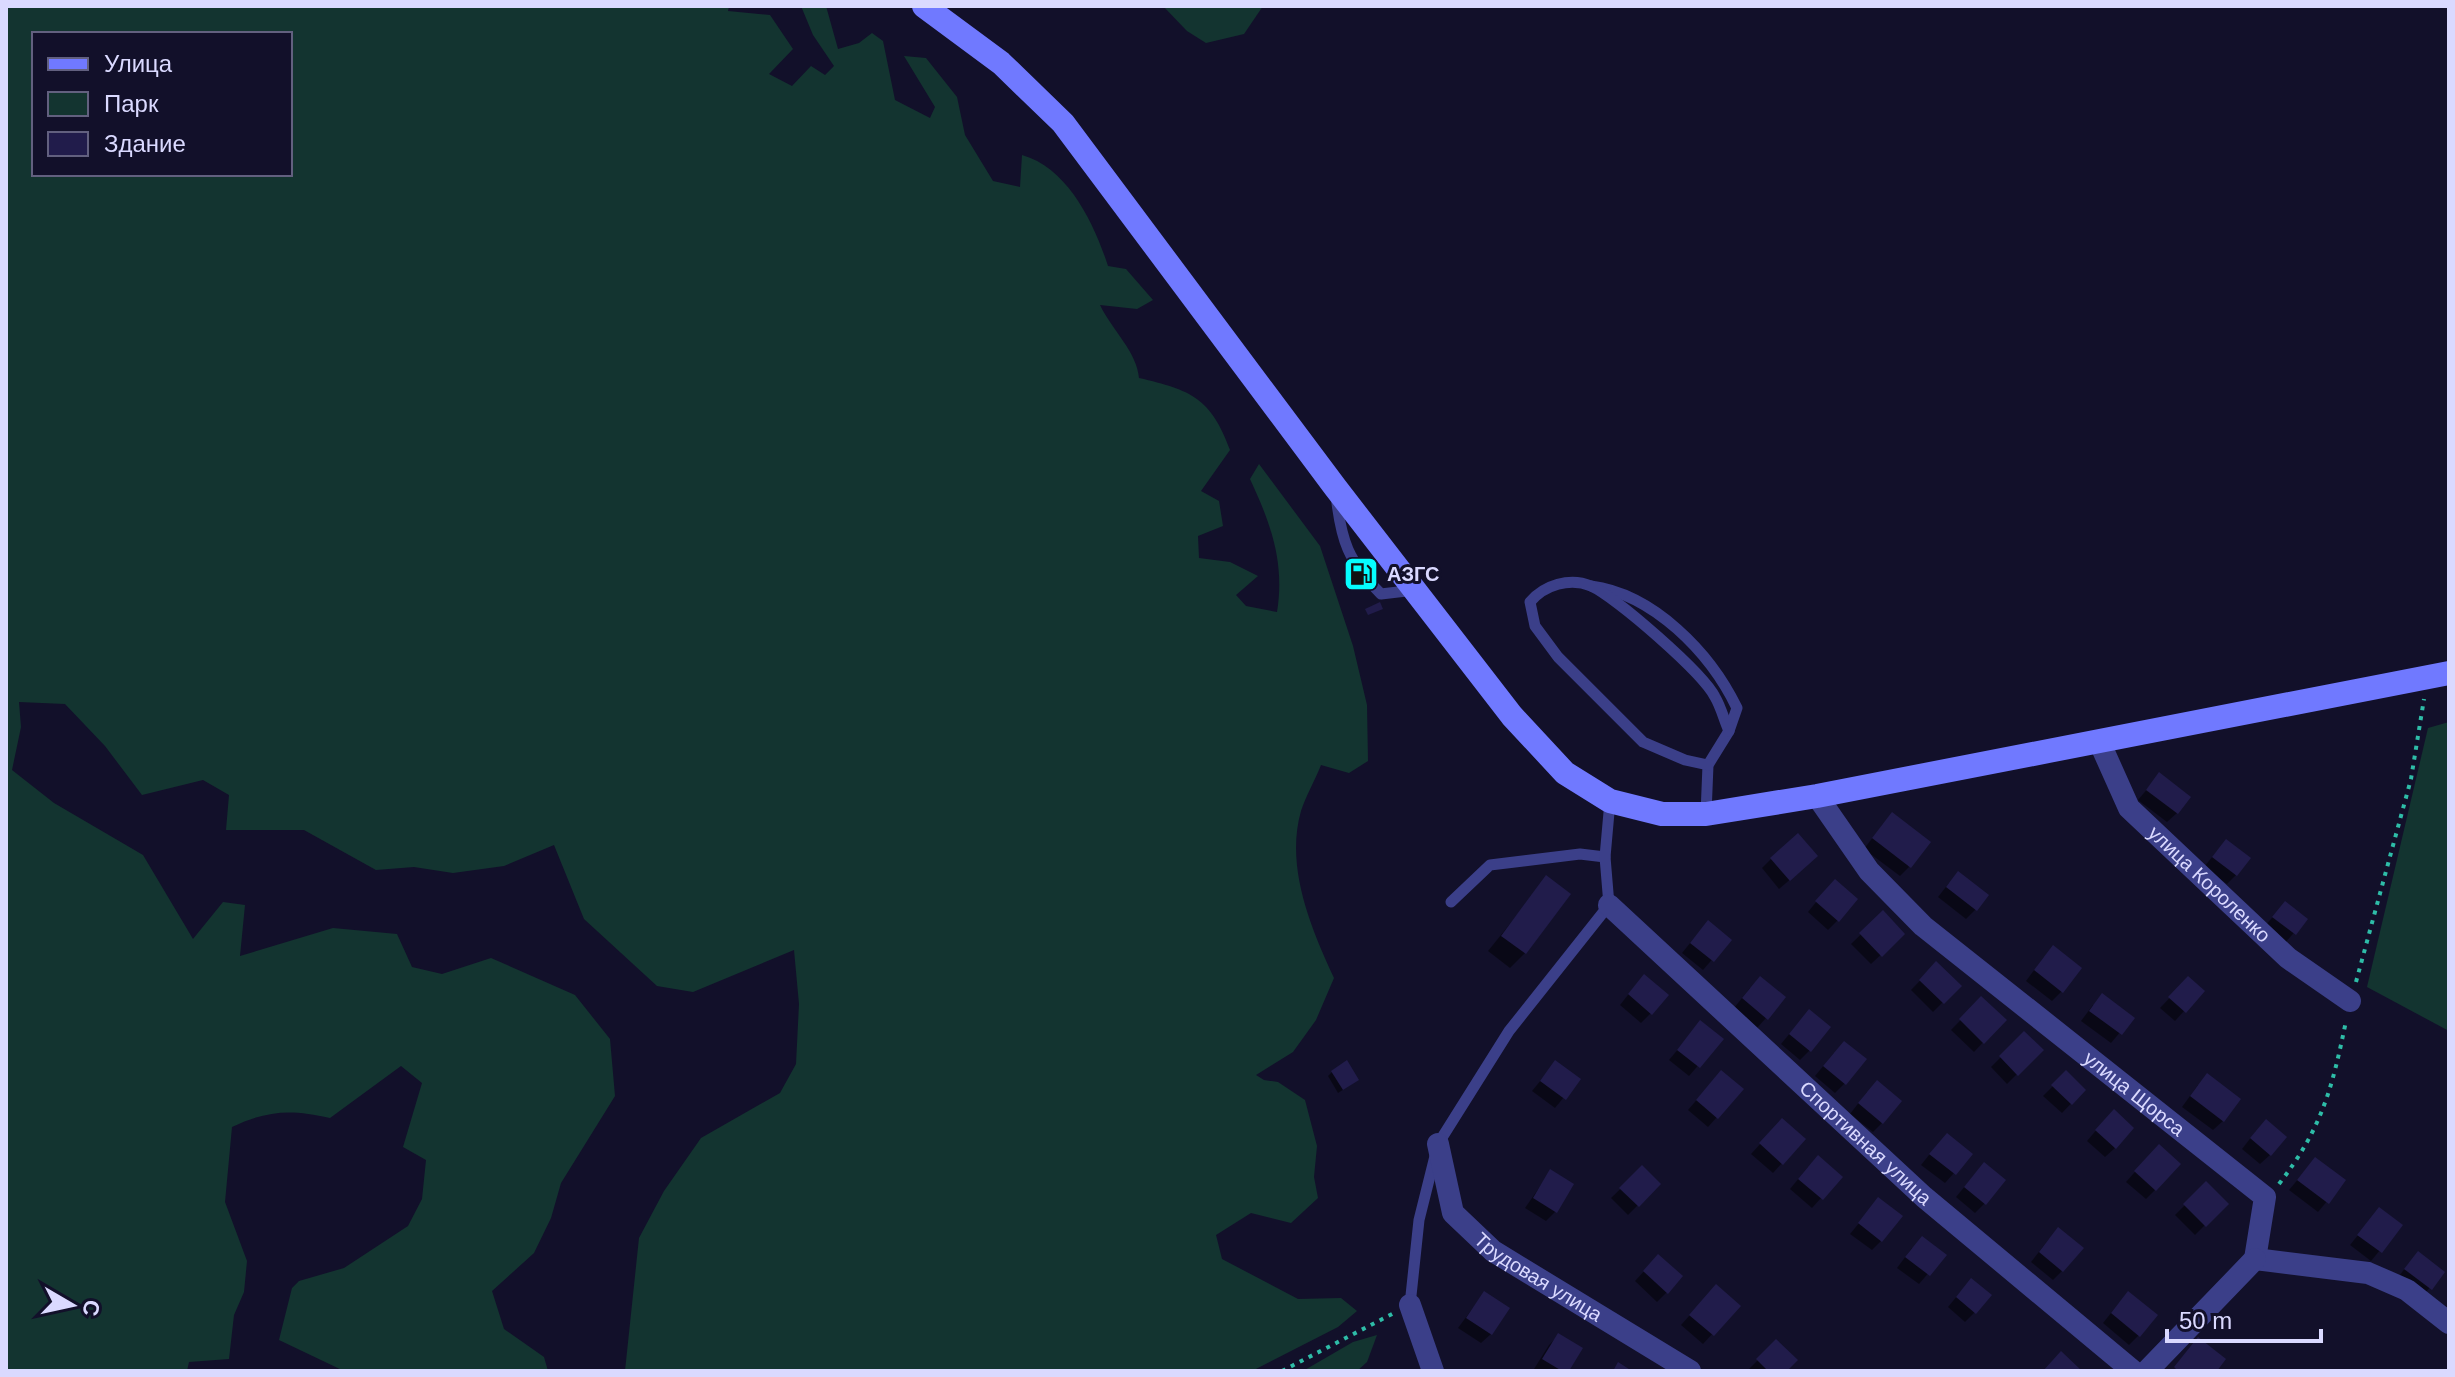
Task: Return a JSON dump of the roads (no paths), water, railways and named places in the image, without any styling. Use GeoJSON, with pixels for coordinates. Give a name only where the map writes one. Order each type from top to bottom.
{"type":"FeatureCollection","features":[{"type":"Feature","properties":{"kind":"main road"},"geometry":{"type":"LineString","coordinates":[[924,6],[1001,63],[1063,123],[1335,487],[1512,716],[1565,773],[1610,801],[1662,814],[1706,814],[1817,796],[2438,675]]}},
{"type":"Feature","properties":{"kind":"street","name":"улица Короленко"},"geometry":{"type":"LineString","coordinates":[[2099,741],[2129,808],[2288,958],[2350,1001]]}},
{"type":"Feature","properties":{"kind":"street","name":"улица Щорса"},"geometry":{"type":"LineString","coordinates":[[1817,796],[1869,871],[1923,926],[2265,1197],[2255,1259]]}},
{"type":"Feature","properties":{"kind":"street","name":"Спортивная улица"},"geometry":{"type":"LineString","coordinates":[[1609,905],[1924,1197],[2133,1371]]}},
{"type":"Feature","properties":{"kind":"street","name":"Трудовая улица"},"geometry":{"type":"LineString","coordinates":[[1438,1144],[1453,1213],[1493,1251],[1690,1371]]}},
{"type":"Feature","properties":{"kind":"street"},"geometry":{"type":"LineString","coordinates":[[2147,1371],[2255,1259],[2368,1273],[2407,1290],[2449,1323]]}},
{"type":"Feature","properties":{"kind":"street"},"geometry":{"type":"LineString","coordinates":[[1410,1305],[1433,1371]]}},
{"type":"Feature","properties":{"kind":"lane"},"geometry":{"type":"LineString","coordinates":[[1335,487],[1341,539],[1361,574],[1381,594],[1415,590]]}},
{"type":"Feature","properties":{"kind":"lane"},"geometry":{"type":"LineString","coordinates":[[1706,814],[1708,765],[1729,731],[1737,708],[1726,685],[1651,606],[1616,589],[1562,583],[1540,590],[1530,602],[1535,626],[1558,657],[1643,742],[1685,760],[1708,765]]}},
{"type":"Feature","properties":{"kind":"lane"},"geometry":{"type":"LineString","coordinates":[[1590,586],[1686,662],[1715,695],[1729,731]]}},
{"type":"Feature","properties":{"kind":"lane"},"geometry":{"type":"LineString","coordinates":[[1410,1305],[1419,1220],[1438,1144],[1509,1031],[1609,905],[1605,857],[1610,801]]}},
{"type":"Feature","properties":{"kind":"lane"},"geometry":{"type":"LineString","coordinates":[[1451,902],[1490,865],[1580,854],[1605,857]]}},
{"type":"Feature","properties":{"kind":"place","name":"АЗГС"},"geometry":{"type":"Point","coordinates":[1361,574]}}]}
